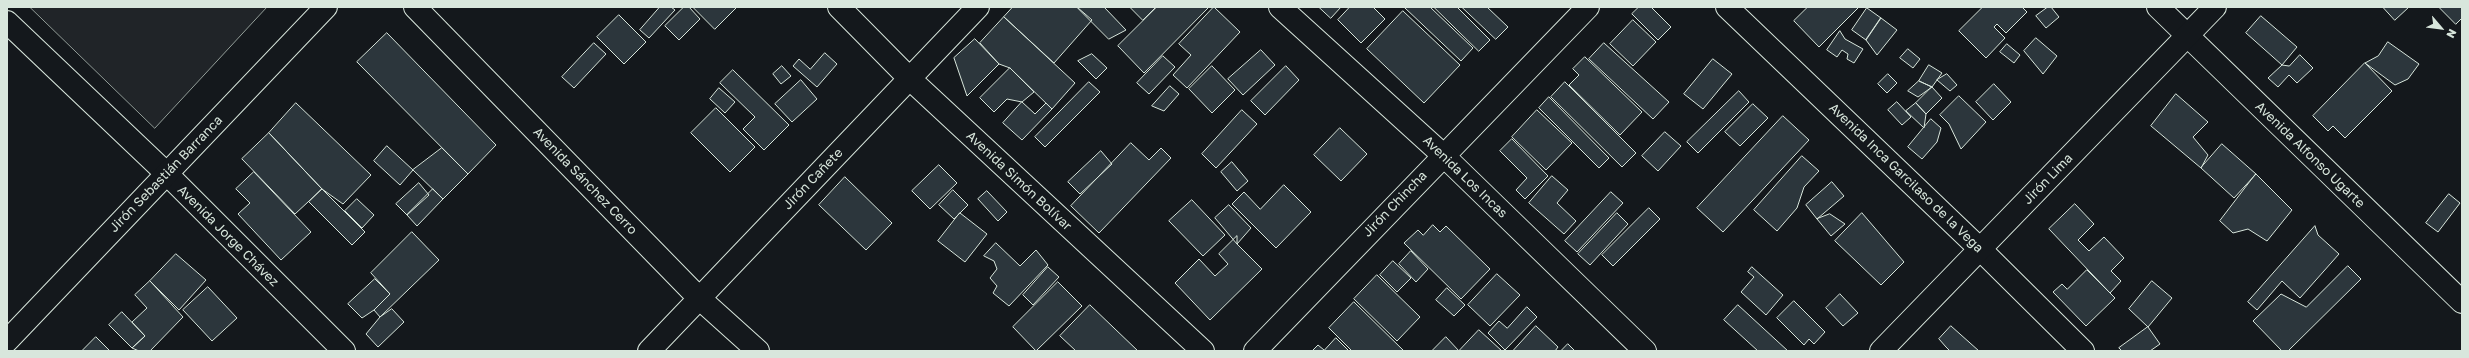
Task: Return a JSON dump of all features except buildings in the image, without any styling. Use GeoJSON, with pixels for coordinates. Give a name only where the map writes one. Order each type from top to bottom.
{"type":"FeatureCollection","features":[{"type":"Feature","properties":{"kind":"street","name":"Jirón Sebastián Barranca"},"geometry":{"type":"LineString","coordinates":[[7,341],[326,7]]}},
{"type":"Feature","properties":{"kind":"street","name":"Avenida Sánchez Cerro"},"geometry":{"type":"LineString","coordinates":[[415,7],[698,297],[758,351]]}},
{"type":"Feature","properties":{"kind":"street","name":"Avenida Simón Bolívar"},"geometry":{"type":"LineString","coordinates":[[839,7],[910,79],[1203,351]]}},
{"type":"Feature","properties":{"kind":"street","name":"Jirón Cañete"},"geometry":{"type":"LineString","coordinates":[[649,351],[698,297],[978,7]]}},
{"type":"Feature","properties":{"kind":"street","name":"Avenida Los Incas"},"geometry":{"type":"LineString","coordinates":[[1280,7],[1442,155],[1645,351]]}},
{"type":"Feature","properties":{"kind":"street","name":"Jirón Chincha"},"geometry":{"type":"LineString","coordinates":[[1255,351],[1442,155],[1588,7]]}},
{"type":"Feature","properties":{"kind":"street","name":"Avenida Inca Garcilaso de la Vega"},"geometry":{"type":"LineString","coordinates":[[1727,7],[1980,249],[2082,351]]}},
{"type":"Feature","properties":{"kind":"street","name":"Avenida Alfonso Ugarte"},"geometry":{"type":"LineString","coordinates":[[2158,7],[2462,302]]}},
{"type":"Feature","properties":{"kind":"street","name":"Jirón Lima"},"geometry":{"type":"LineString","coordinates":[[1881,351],[2215,7]]}},
{"type":"Feature","properties":{"kind":"street","name":"Avenida Jorge Chávez"},"geometry":{"type":"LineString","coordinates":[[7,22],[166,174],[344,351]]}},
{"type":"Feature","properties":{"kind":"shaded area"},"geometry":{"type":"Polygon","coordinates":[[[30,7],[267,7],[155,128],[30,7]]]}}]}
